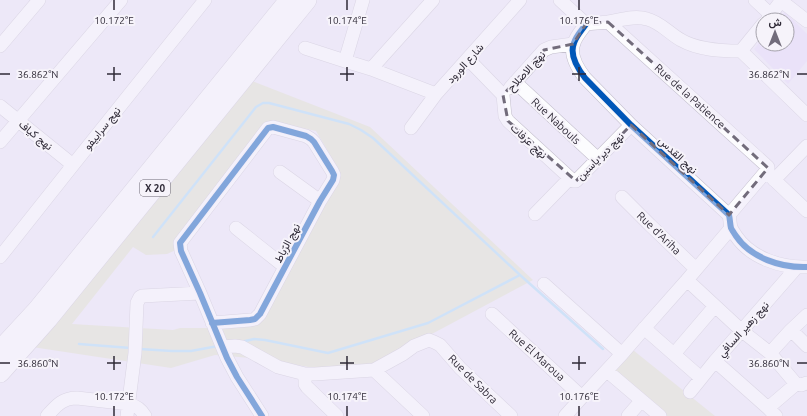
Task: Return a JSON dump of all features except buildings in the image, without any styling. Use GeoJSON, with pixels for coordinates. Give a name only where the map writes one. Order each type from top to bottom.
{"type":"FeatureCollection","features":[{"type":"Feature","properties":{"kind":"highway","name":"X 20"},"geometry":{"type":"LineString","coordinates":[[0,350],[37,310],[289,0]]}},
{"type":"Feature","properties":{"kind":"highway","name":"X 20"},"geometry":{"type":"LineString","coordinates":[[0,373],[48,319],[307,0]]}},
{"type":"Feature","properties":{"kind":"street"},"geometry":{"type":"LineString","coordinates":[[0,46],[38,0]]}},
{"type":"Feature","properties":{"kind":"street"},"geometry":{"type":"LineString","coordinates":[[0,142],[121,0]]}},
{"type":"Feature","properties":{"kind":"street","name":"نهج سراييفو"},"geometry":{"type":"LineString","coordinates":[[0,257],[205,0]]}},
{"type":"Feature","properties":{"kind":"street"},"geometry":{"type":"LineString","coordinates":[[345,61],[363,0]]}},
{"type":"Feature","properties":{"kind":"street"},"geometry":{"type":"LineString","coordinates":[[371,69],[433,0]]}},
{"type":"Feature","properties":{"kind":"street","name":"شارع الورود"},"geometry":{"type":"LineString","coordinates":[[411,128],[436,94],[520,0]]}},
{"type":"Feature","properties":{"kind":"street"},"geometry":{"type":"LineString","coordinates":[[560,0],[586,24],[628,18],[647,19],[689,44],[722,51],[741,51],[807,115]]}},
{"type":"Feature","properties":{"kind":"street"},"geometry":{"type":"LineString","coordinates":[[755,0],[762,12]]}},
{"type":"Feature","properties":{"kind":"street"},"geometry":{"type":"LineString","coordinates":[[773,12],[781,1],[807,21]]}},
{"type":"Feature","properties":{"kind":"street","name":"Rue de la Patience"},"geometry":{"type":"LineString","coordinates":[[608,22],[767,166],[770,176],[807,211]]}},
{"type":"Feature","properties":{"kind":"street"},"geometry":{"type":"LineString","coordinates":[[573,44],[586,24]]}},
{"type":"Feature","properties":{"kind":"street"},"geometry":{"type":"LineString","coordinates":[[741,51],[755,34]]}},
{"type":"Feature","properties":{"kind":"street","name":"نهج الاصلاح"},"geometry":{"type":"LineString","coordinates":[[503,95],[544,50],[551,47],[573,44]]}},
{"type":"Feature","properties":{"kind":"street","name":"نهج القدس"},"geometry":{"type":"LineString","coordinates":[[573,44],[573,53],[579,71],[585,78],[632,125],[729,215]]}},
{"type":"Feature","properties":{"kind":"street"},"geometry":{"type":"LineString","coordinates":[[305,48],[371,69],[436,94]]}},
{"type":"Feature","properties":{"kind":"street"},"geometry":{"type":"LineString","coordinates":[[468,59],[503,95]]}},
{"type":"Feature","properties":{"kind":"street","name":"Rue Nabouls"},"geometry":{"type":"LineString","coordinates":[[515,82],[598,159]]}},
{"type":"Feature","properties":{"kind":"street","name":"نهج عرفات"},"geometry":{"type":"LineString","coordinates":[[503,95],[508,121],[570,178]]}},
{"type":"Feature","properties":{"kind":"street","name":"نهج كياف"},"geometry":{"type":"LineString","coordinates":[[0,106],[73,164]]}},
{"type":"Feature","properties":{"kind":"street","name":"نهج دير ياسين"},"geometry":{"type":"LineString","coordinates":[[535,214],[570,178],[573,181],[576,181],[632,125]]}},
{"type":"Feature","properties":{"kind":"street","name":"نهج الرّباط"},"geometry":{"type":"LineString","coordinates":[[200,293],[181,251],[180,243],[268,128],[273,127],[306,136],[311,139],[332,171],[334,175],[333,180],[320,201],[260,314],[255,319],[250,320],[212,323]]}},
{"type":"Feature","properties":{"kind":"street"},"geometry":{"type":"LineString","coordinates":[[802,267],[780,264],[761,258],[753,253],[744,246],[731,228],[729,215],[770,176],[805,151]]}},
{"type":"Feature","properties":{"kind":"street"},"geometry":{"type":"LineString","coordinates":[[280,172],[320,201]]}},
{"type":"Feature","properties":{"kind":"street","name":"Rue d'Ariha"},"geometry":{"type":"LineString","coordinates":[[622,197],[696,269]]}},
{"type":"Feature","properties":{"kind":"street"},"geometry":{"type":"LineString","coordinates":[[236,228],[285,267]]}},
{"type":"Feature","properties":{"kind":"street"},"geometry":{"type":"LineString","coordinates":[[565,416],[607,371],[731,228]]}},
{"type":"Feature","properties":{"kind":"street","name":"نهج زهير السافي"},"geometry":{"type":"LineString","coordinates":[[690,392],[715,361],[802,267]]}},
{"type":"Feature","properties":{"kind":"street"},"geometry":{"type":"LineString","coordinates":[[687,280],[742,331],[770,353],[801,383],[772,412],[715,361]]}},
{"type":"Feature","properties":{"kind":"street"},"geometry":{"type":"LineString","coordinates":[[544,284],[622,354]]}},
{"type":"Feature","properties":{"kind":"street"},"geometry":{"type":"LineString","coordinates":[[128,410],[135,353],[138,299],[142,296],[200,293],[227,358],[237,377],[262,416]]}},
{"type":"Feature","properties":{"kind":"street"},"geometry":{"type":"LineString","coordinates":[[674,354],[715,306]]}},
{"type":"Feature","properties":{"kind":"street","name":"Rue El Maroua"},"geometry":{"type":"LineString","coordinates":[[492,314],[582,397]]}},
{"type":"Feature","properties":{"kind":"street"},"geometry":{"type":"LineString","coordinates":[[770,353],[807,315]]}},
{"type":"Feature","properties":{"kind":"street"},"geometry":{"type":"LineString","coordinates":[[644,328],[701,378]]}},
{"type":"Feature","properties":{"kind":"street"},"geometry":{"type":"LineString","coordinates":[[791,330],[807,346]]}},
{"type":"Feature","properties":{"kind":"street","name":"Rue de Sabra"},"geometry":{"type":"LineString","coordinates":[[374,370],[403,354],[414,346],[429,340],[440,345],[460,368],[511,416]]}},
{"type":"Feature","properties":{"kind":"street"},"geometry":{"type":"LineString","coordinates":[[223,348],[235,346],[242,347],[278,367],[305,374],[374,370],[423,416]]}},
{"type":"Feature","properties":{"kind":"street"},"geometry":{"type":"LineString","coordinates":[[607,371],[660,416]]}},
{"type":"Feature","properties":{"kind":"street"},"geometry":{"type":"LineString","coordinates":[[305,374],[305,384],[307,387],[337,416]]}},
{"type":"Feature","properties":{"kind":"street"},"geometry":{"type":"LineString","coordinates":[[47,416],[63,401],[70,398],[77,398],[128,410],[137,406],[145,416]]}},
{"type":"Feature","properties":{"kind":"street"},"geometry":{"type":"LineString","coordinates":[[628,416],[641,401]]}},
{"type":"Feature","properties":{"kind":"highlighted area"},"geometry":{"type":"Polygon","coordinates":[[[608,22],[768,168],[729,215],[631,125],[576,181],[508,121],[503,95],[544,50],[573,44],[586,24],[608,22]]]}},
{"type":"Feature","properties":{"kind":"shaded area"},"geometry":{"type":"Polygon","coordinates":[[[795,22],[807,34],[807,61],[788,84],[757,52],[795,52],[795,22]]]}},
{"type":"Feature","properties":{"kind":"green space"},"geometry":{"type":"Polygon","coordinates":[[[252,81],[370,127],[533,280],[370,367],[314,368],[263,359],[215,355],[171,368],[32,347],[252,81]],[[269,121],[175,240],[176,250],[167,254],[146,255],[133,247],[72,324],[173,330],[180,328],[212,328],[259,323],[340,172],[316,131],[269,121]]]}},
{"type":"Feature","properties":{"kind":"green space"},"geometry":{"type":"Polygon","coordinates":[[[633,350],[715,416],[666,416],[613,371],[633,350]]]}},
{"type":"Feature","properties":{"kind":"waterway"},"geometry":{"type":"LineString","coordinates":[[153,237],[256,107],[263,103],[269,103],[349,124],[373,138],[520,275],[603,349]]}},
{"type":"Feature","properties":{"kind":"waterway"},"geometry":{"type":"LineString","coordinates":[[241,342],[254,339],[265,340],[328,353],[428,323],[520,275]]}},
{"type":"Feature","properties":{"kind":"waterway"},"geometry":{"type":"LineString","coordinates":[[79,344],[131,348]]}},
{"type":"Feature","properties":{"kind":"waterway"},"geometry":{"type":"LineString","coordinates":[[140,349],[191,351],[218,346]]}},
{"type":"Feature","properties":{"kind":"cycle path"},"geometry":{"type":"LineString","coordinates":[[586,24],[575,40],[573,48],[573,57],[585,78],[631,125],[729,215],[732,230],[742,244],[758,256],[767,260],[787,266],[807,267]]}},
{"type":"Feature","properties":{"kind":"cycle path"},"geometry":{"type":"LineString","coordinates":[[212,323],[250,320],[255,319],[260,314],[320,201],[333,180],[334,175],[332,171],[314,142],[306,136],[273,127],[268,128],[180,243],[181,251],[227,358],[237,377],[262,416]]}}]}
